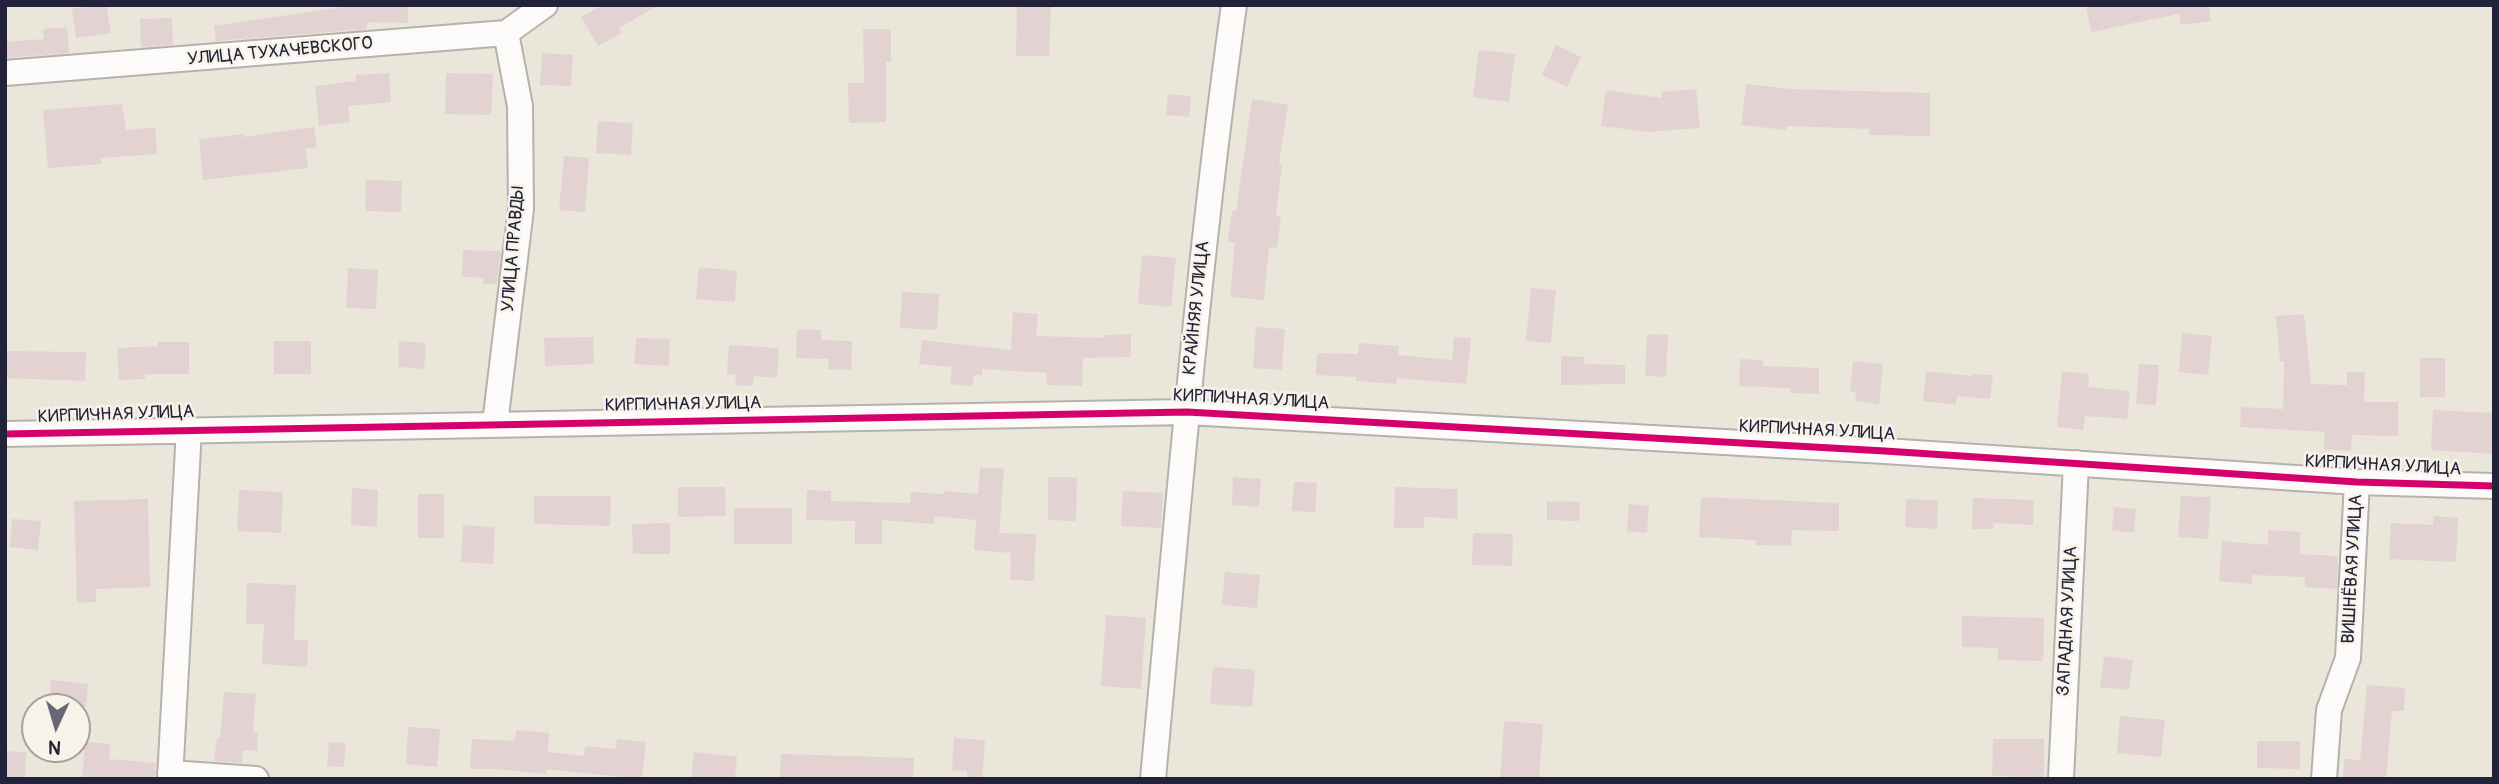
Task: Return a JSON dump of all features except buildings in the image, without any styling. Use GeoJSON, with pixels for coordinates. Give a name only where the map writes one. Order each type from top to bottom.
{"type":"FeatureCollection","features":[{"type":"Feature","properties":{"kind":"street"},"geometry":{"type":"LineString","coordinates":[[506,33],[545,5]]}},
{"type":"Feature","properties":{"kind":"street","name":"КРАЙНЯЯ УЛИЦА"},"geometry":{"type":"LineString","coordinates":[[1153,779],[1214,148],[1234,5]]}},
{"type":"Feature","properties":{"kind":"street","name":"УЛИЦА ТУХАЧЕВСКОГО"},"geometry":{"type":"LineString","coordinates":[[5,73],[506,33]]}},
{"type":"Feature","properties":{"kind":"street","name":"УЛИЦА ПРАВДЫ"},"geometry":{"type":"LineString","coordinates":[[495,424],[521,209],[520,106],[506,33]]}},
{"type":"Feature","properties":{"kind":"street","name":"КИРПИЧНАЯ УЛИЦА"},"geometry":{"type":"LineString","coordinates":[[5,434],[1187,412],[2076,463],[2357,482],[2494,486]]}},
{"type":"Feature","properties":{"kind":"street"},"geometry":{"type":"LineString","coordinates":[[189,429],[170,776],[256,779]]}},
{"type":"Feature","properties":{"kind":"street","name":"ЗАПАДНАЯ УЛИЦА"},"geometry":{"type":"LineString","coordinates":[[2061,779],[2076,463]]}},
{"type":"Feature","properties":{"kind":"street","name":"ВИШНЁВАЯ УЛИЦА"},"geometry":{"type":"LineString","coordinates":[[2324,779],[2329,710],[2348,658],[2357,482]]}},
{"type":"Feature","properties":{"kind":"cycle path"},"geometry":{"type":"LineString","coordinates":[[5,434],[1187,412],[1885,451],[2357,482],[2494,486]]}}]}
